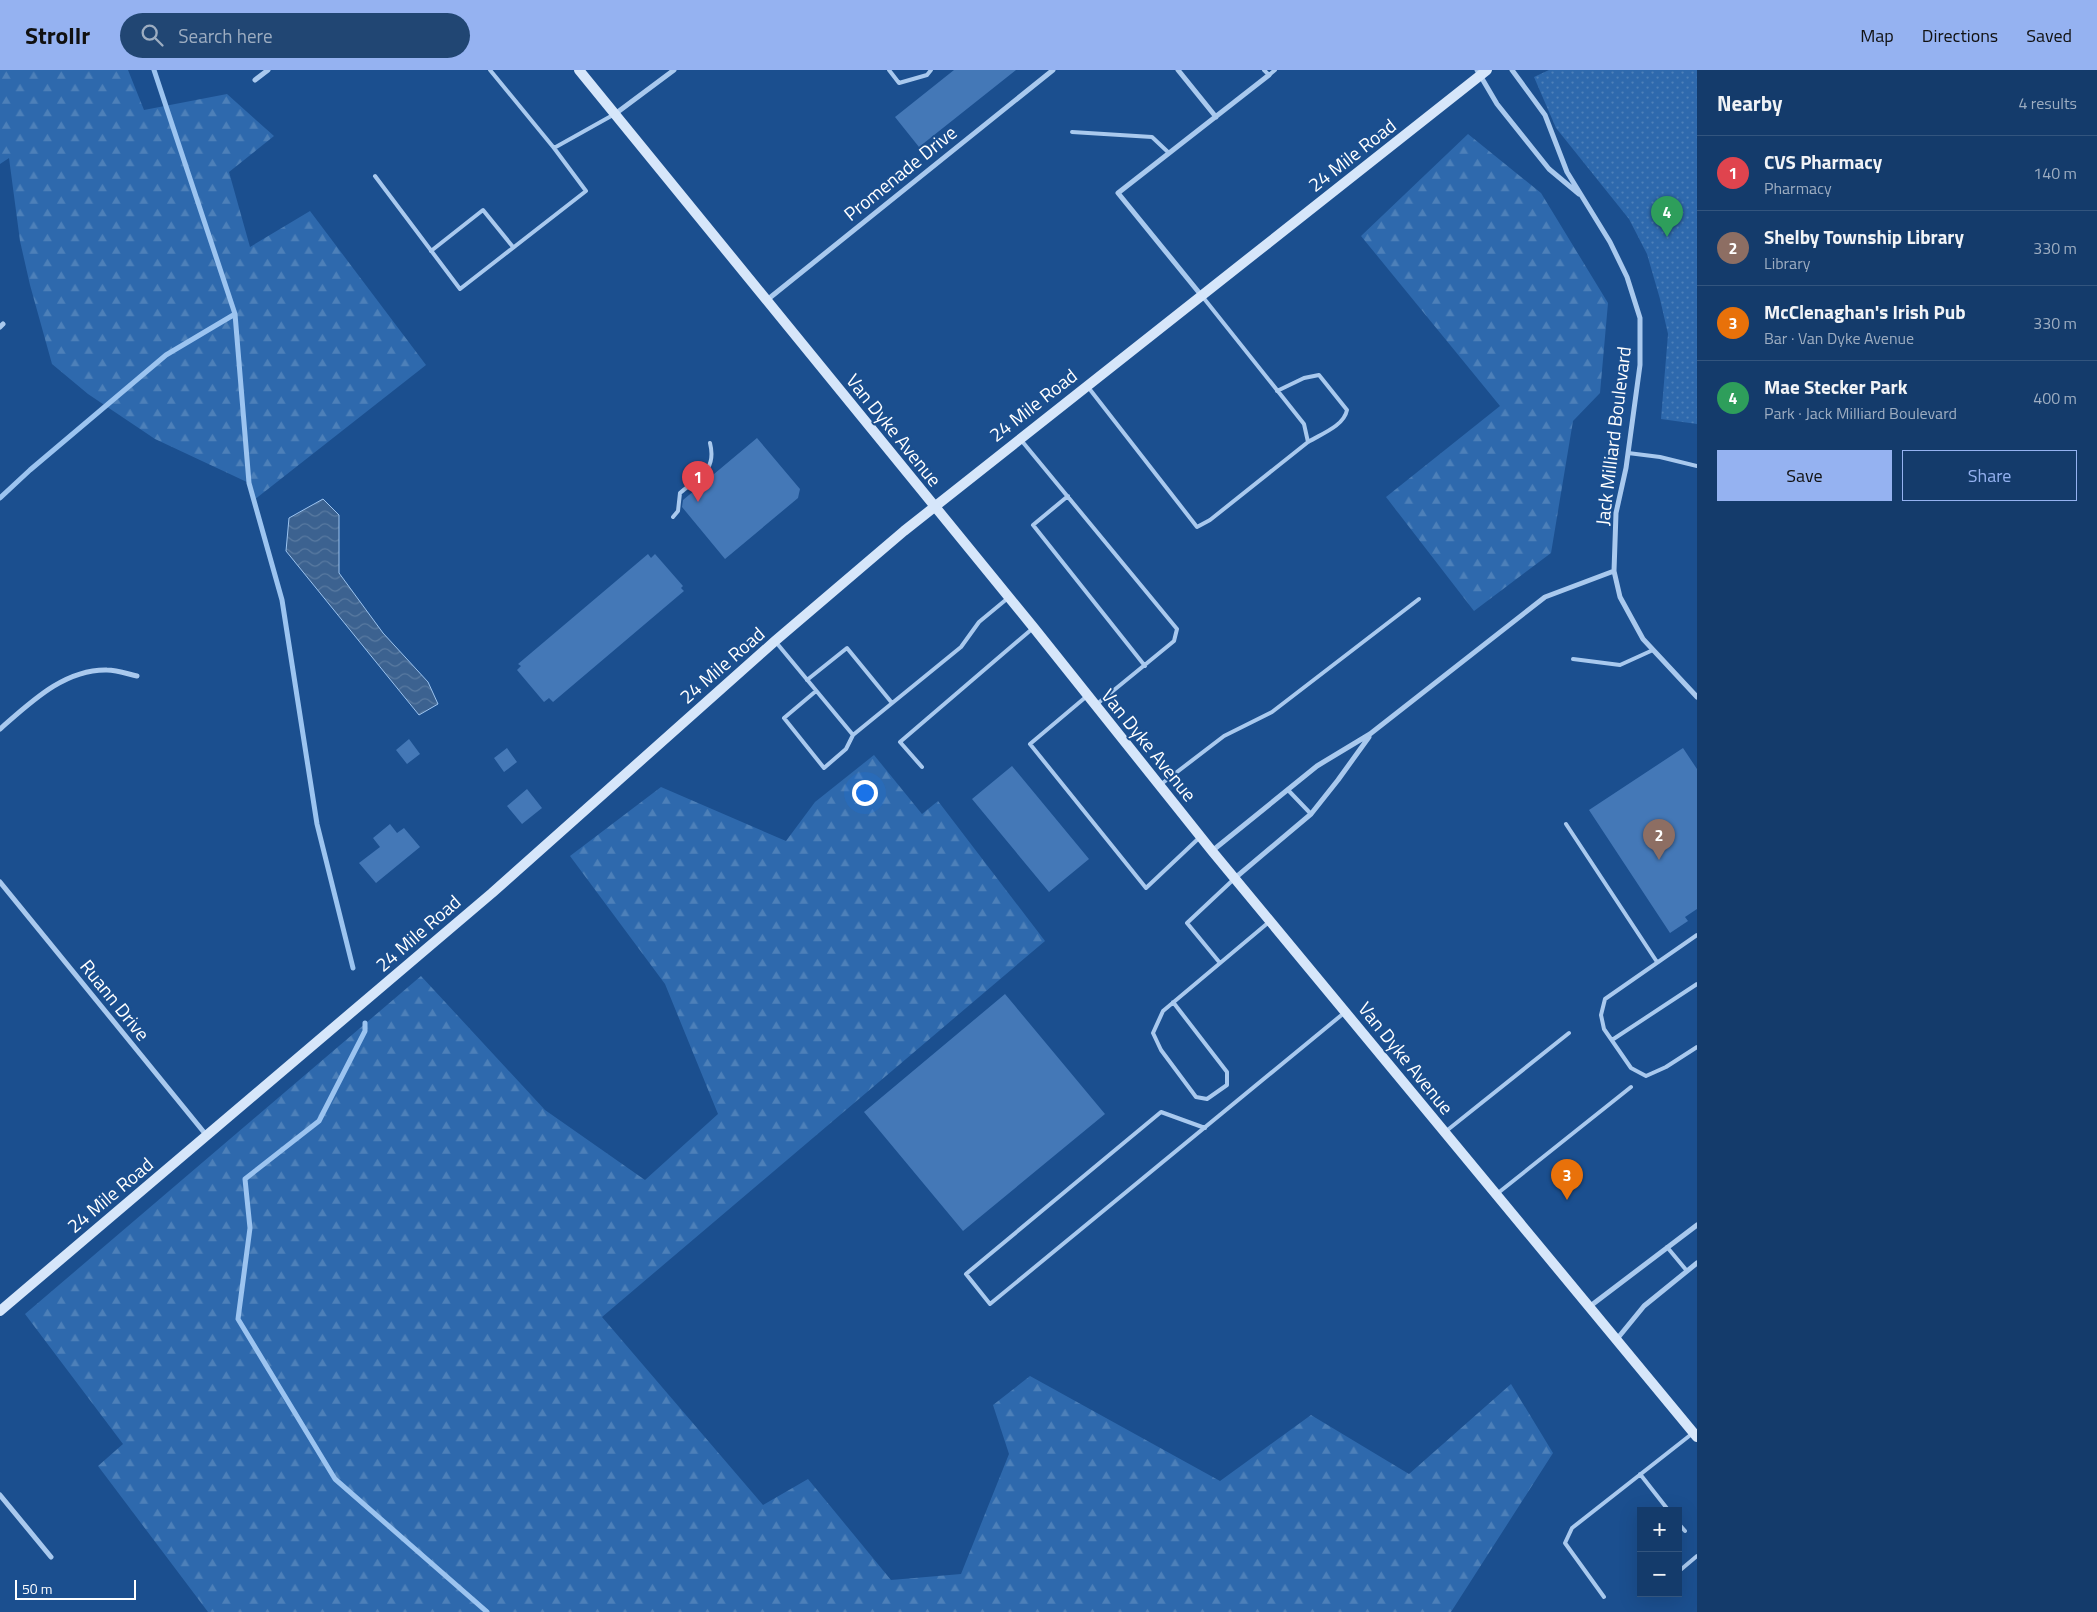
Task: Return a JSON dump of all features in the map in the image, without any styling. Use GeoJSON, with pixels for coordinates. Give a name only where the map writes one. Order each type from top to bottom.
{"type":"FeatureCollection","features":[{"type":"Feature","properties":{"kind":"street"},"geometry":{"type":"LineString","coordinates":[[256,80],[268,70]]}},
{"type":"Feature","properties":{"kind":"street","name":"Van Dyke Avenue"},"geometry":{"type":"LineString","coordinates":[[579,70],[1034,628],[1212,851],[1616,1340],[1696,1433]]}},
{"type":"Feature","properties":{"kind":"street"},"geometry":{"type":"LineString","coordinates":[[615,114],[674,70]]}},
{"type":"Feature","properties":{"kind":"street","name":"Promenade Drive"},"geometry":{"type":"LineString","coordinates":[[766,300],[1053,70]]}},
{"type":"Feature","properties":{"kind":"street"},"geometry":{"type":"LineString","coordinates":[[1178,70],[1216,117]]}},
{"type":"Feature","properties":{"kind":"street","name":"Jack Milliard Boulevard"},"geometry":{"type":"LineString","coordinates":[[1512,70],[1545,115],[1567,172],[1610,242],[1627,277],[1640,318],[1640,365],[1628,453],[1616,513],[1614,571],[1620,597],[1644,639],[1697,697]]}},
{"type":"Feature","properties":{"kind":"street","name":"Jack Milliard Boulevard"},"geometry":{"type":"LineString","coordinates":[[1481,72],[1498,104],[1549,169],[1583,198]]}},
{"type":"Feature","properties":{"kind":"street","name":"24 Mile Road"},"geometry":{"type":"LineString","coordinates":[[0,1311],[492,893],[775,642],[934,507],[1481,72]]}},
{"type":"Feature","properties":{"kind":"street"},"geometry":{"type":"LineString","coordinates":[[1201,295],[1118,193],[1269,75]]}},
{"type":"Feature","properties":{"kind":"street"},"geometry":{"type":"LineString","coordinates":[[1212,851],[1317,766],[1370,734],[1545,597],[1614,571]]}},
{"type":"Feature","properties":{"kind":"street"},"geometry":{"type":"LineString","coordinates":[[0,729],[37,698],[76,674],[107,670],[137,676]]}},
{"type":"Feature","properties":{"kind":"street"},"geometry":{"type":"LineString","coordinates":[[1235,878],[1311,814],[1338,780],[1370,734]]}},
{"type":"Feature","properties":{"kind":"street","name":"Ruann Drive"},"geometry":{"type":"LineString","coordinates":[[0,882],[208,1136]]}},
{"type":"Feature","properties":{"kind":"street"},"geometry":{"type":"LineString","coordinates":[[1589,1306],[1697,1225]]}},
{"type":"Feature","properties":{"kind":"street"},"geometry":{"type":"LineString","coordinates":[[1616,1340],[1644,1306],[1697,1263]]}},
{"type":"Feature","properties":{"kind":"street"},"geometry":{"type":"LineString","coordinates":[[0,1495],[51,1557]]}},
{"type":"Feature","properties":{"kind":"lane"},"geometry":{"type":"LineString","coordinates":[[375,176],[460,289],[586,191],[554,148],[490,70]]}},
{"type":"Feature","properties":{"kind":"lane"},"geometry":{"type":"LineString","coordinates":[[889,70],[899,83],[927,75],[932,70]]}},
{"type":"Feature","properties":{"kind":"lane"},"geometry":{"type":"LineString","coordinates":[[1264,70],[1269,75],[1275,70]]}},
{"type":"Feature","properties":{"kind":"lane"},"geometry":{"type":"LineString","coordinates":[[554,148],[615,114]]}},
{"type":"Feature","properties":{"kind":"lane"},"geometry":{"type":"LineString","coordinates":[[1072,132],[1152,137],[1169,153]]}},
{"type":"Feature","properties":{"kind":"lane"},"geometry":{"type":"LineString","coordinates":[[431,251],[483,210],[513,248]]}},
{"type":"Feature","properties":{"kind":"lane"},"geometry":{"type":"LineString","coordinates":[[1201,295],[1304,424],[1308,442]]}},
{"type":"Feature","properties":{"kind":"lane"},"geometry":{"type":"LineString","coordinates":[[1087,385],[1197,527],[1210,520],[1308,442],[1341,422],[1348,410],[1318,375],[1304,378],[1277,390]]}},
{"type":"Feature","properties":{"kind":"lane"},"geometry":{"type":"LineString","coordinates":[[1020,439],[1177,629],[1174,642],[1095,706]]}},
{"type":"Feature","properties":{"kind":"lane"},"geometry":{"type":"LineString","coordinates":[[673,517],[678,511],[680,493],[709,469],[712,460],[710,443]]}},
{"type":"Feature","properties":{"kind":"lane"},"geometry":{"type":"LineString","coordinates":[[1628,453],[1660,457],[1697,466]]}},
{"type":"Feature","properties":{"kind":"lane"},"geometry":{"type":"LineString","coordinates":[[1068,496],[1033,525],[1144,666]]}},
{"type":"Feature","properties":{"kind":"lane"},"geometry":{"type":"LineString","coordinates":[[816,691],[784,718],[824,768],[846,750],[853,735],[961,647],[979,622],[1008,597]]}},
{"type":"Feature","properties":{"kind":"lane"},"geometry":{"type":"LineString","coordinates":[[1160,786],[1224,736],[1272,712],[1419,599]]}},
{"type":"Feature","properties":{"kind":"lane"},"geometry":{"type":"LineString","coordinates":[[922,767],[900,742],[1034,628]]}},
{"type":"Feature","properties":{"kind":"lane"},"geometry":{"type":"LineString","coordinates":[[775,642],[853,735]]}},
{"type":"Feature","properties":{"kind":"lane"},"geometry":{"type":"LineString","coordinates":[[807,680],[847,648],[892,703]]}},
{"type":"Feature","properties":{"kind":"lane"},"geometry":{"type":"LineString","coordinates":[[1573,660],[1620,665],[1653,650]]}},
{"type":"Feature","properties":{"kind":"lane"},"geometry":{"type":"LineString","coordinates":[[1087,696],[1030,744],[1146,888],[1201,837]]}},
{"type":"Feature","properties":{"kind":"lane"},"geometry":{"type":"LineString","coordinates":[[1288,790],[1311,814]]}},
{"type":"Feature","properties":{"kind":"lane"},"geometry":{"type":"LineString","coordinates":[[1566,824],[1657,962]]}},
{"type":"Feature","properties":{"kind":"lane"},"geometry":{"type":"LineString","coordinates":[[1220,963],[1187,923],[1235,878]]}},
{"type":"Feature","properties":{"kind":"lane"},"geometry":{"type":"LineString","coordinates":[[1173,1002],[1227,1072],[1227,1085],[1207,1099],[1196,1097],[1161,1050],[1153,1033],[1163,1011],[1173,1002],[1270,920]]}},
{"type":"Feature","properties":{"kind":"lane"},"geometry":{"type":"LineString","coordinates":[[1697,935],[1605,999],[1601,1015],[1604,1029],[1631,1068],[1646,1076],[1666,1067],[1697,1046]]}},
{"type":"Feature","properties":{"kind":"lane"},"geometry":{"type":"LineString","coordinates":[[1612,1040],[1697,984]]}},
{"type":"Feature","properties":{"kind":"lane"},"geometry":{"type":"LineString","coordinates":[[1204,1128],[1161,1112],[966,1274],[990,1304],[1346,1012]]}},
{"type":"Feature","properties":{"kind":"lane"},"geometry":{"type":"LineString","coordinates":[[1444,1132],[1569,1033]]}},
{"type":"Feature","properties":{"kind":"lane"},"geometry":{"type":"LineString","coordinates":[[1496,1194],[1631,1087]]}},
{"type":"Feature","properties":{"kind":"lane"},"geometry":{"type":"LineString","coordinates":[[1668,1247],[1687,1271]]}},
{"type":"Feature","properties":{"kind":"lane"},"geometry":{"type":"LineString","coordinates":[[1604,1597],[1565,1543],[1572,1528],[1640,1474],[1696,1433]]}},
{"type":"Feature","properties":{"kind":"lane"},"geometry":{"type":"LineString","coordinates":[[1640,1474],[1666,1507]]}},
{"type":"Feature","properties":{"kind":"lane"},"geometry":{"type":"LineString","coordinates":[[1682,1528],[1685,1531]]}},
{"type":"Feature","properties":{"kind":"lane"},"geometry":{"type":"LineString","coordinates":[[1682,1569],[1697,1556]]}},
{"type":"Feature","properties":{"kind":"green space"},"geometry":{"type":"Polygon","coordinates":[[[0,70],[128,70],[144,110],[227,94],[274,136],[229,172],[250,247],[310,211],[426,365],[254,500],[249,483],[155,439],[88,394],[52,364],[30,285],[20,241],[9,158],[0,164],[0,70]]]}},
{"type":"Feature","properties":{"kind":"green space"},"geometry":{"type":"Polygon","coordinates":[[[1549,70],[1697,70],[1697,424],[1661,419],[1668,334],[1647,254],[1629,219],[1556,128],[1534,77],[1549,70]]]}},
{"type":"Feature","properties":{"kind":"green space"},"geometry":{"type":"Polygon","coordinates":[[[1468,134],[1541,193],[1608,303],[1600,393],[1573,421],[1551,553],[1474,611],[1386,497],[1500,406],[1361,236],[1468,134]]]}},
{"type":"Feature","properties":{"kind":"green space"},"geometry":{"type":"Polygon","coordinates":[[[874,755],[922,814],[938,801],[1045,941],[602,1317],[763,1505],[808,1479],[891,1580],[961,1574],[1009,1454],[993,1405],[1030,1376],[1220,1481],[1311,1415],[1409,1474],[1511,1384],[1553,1453],[1451,1612],[208,1612],[98,1466],[123,1444],[25,1314],[421,976],[545,1110],[645,1180],[718,1114],[665,984],[570,856],[661,787],[786,841],[815,802],[874,755]]]}},
{"type":"Feature","properties":{"kind":"water"},"geometry":{"type":"Polygon","coordinates":[[[323,499],[339,515],[339,573],[383,633],[428,682],[438,704],[419,715],[286,551],[289,518],[323,499]]]}},
{"type":"Feature","properties":{"kind":"building"},"geometry":{"type":"Polygon","coordinates":[[[954,70],[1016,70],[919,147],[895,117],[954,70]]]}},
{"type":"Feature","properties":{"kind":"building"},"geometry":{"type":"Polygon","coordinates":[[[757,438],[800,489],[798,498],[725,559],[682,507],[683,500],[757,438]]]}},
{"type":"Feature","properties":{"kind":"building"},"geometry":{"type":"Polygon","coordinates":[[[648,554],[651,558],[655,554],[683,586],[681,588],[684,591],[553,702],[549,698],[544,702],[517,670],[521,666],[518,664],[648,554]]]}},
{"type":"Feature","properties":{"kind":"building"},"geometry":{"type":"Polygon","coordinates":[[[409,739],[420,754],[407,764],[396,750],[409,739]]]}},
{"type":"Feature","properties":{"kind":"building"},"geometry":{"type":"Polygon","coordinates":[[[507,748],[517,762],[504,772],[494,758],[507,748]]]}},
{"type":"Feature","properties":{"kind":"building"},"geometry":{"type":"Polygon","coordinates":[[[1683,748],[1697,769],[1697,909],[1685,917],[1688,921],[1670,933],[1589,810],[1683,748]]]}},
{"type":"Feature","properties":{"kind":"building"},"geometry":{"type":"Polygon","coordinates":[[[1012,766],[1089,859],[1049,892],[972,799],[1012,766]]]}},
{"type":"Feature","properties":{"kind":"building"},"geometry":{"type":"Polygon","coordinates":[[[527,789],[542,808],[522,824],[507,806],[527,789]]]}},
{"type":"Feature","properties":{"kind":"building"},"geometry":{"type":"Polygon","coordinates":[[[390,824],[397,833],[404,828],[420,847],[376,883],[359,863],[380,847],[373,838],[390,824]]]}},
{"type":"Feature","properties":{"kind":"building"},"geometry":{"type":"Polygon","coordinates":[[[1005,994],[1105,1114],[963,1231],[864,1112],[1005,994]]]}},
{"type":"Feature","properties":{"kind":"waterway"},"geometry":{"type":"LineString","coordinates":[[154,70],[235,314],[249,483],[282,600],[317,824],[353,968]]}},
{"type":"Feature","properties":{"kind":"waterway"},"geometry":{"type":"LineString","coordinates":[[0,498],[30,470],[166,355],[235,314]]}},
{"type":"Feature","properties":{"kind":"waterway"},"geometry":{"type":"LineString","coordinates":[[365,1023],[365,1031],[319,1121],[245,1179],[250,1228],[238,1319],[335,1479],[487,1612]]}},
{"type":"Feature","properties":{"kind":"place","name":"Mae Stecker Park"},"geometry":{"type":"Point","coordinates":[1667,237]}},
{"type":"Feature","properties":{"kind":"place","name":"CVS Pharmacy"},"geometry":{"type":"Point","coordinates":[698,502]}},
{"type":"Feature","properties":{"kind":"place","name":"Shelby Township Library"},"geometry":{"type":"Point","coordinates":[1659,860]}},
{"type":"Feature","properties":{"kind":"place","name":"McClenaghan's Irish Pub"},"geometry":{"type":"Point","coordinates":[1567,1200]}}]}
